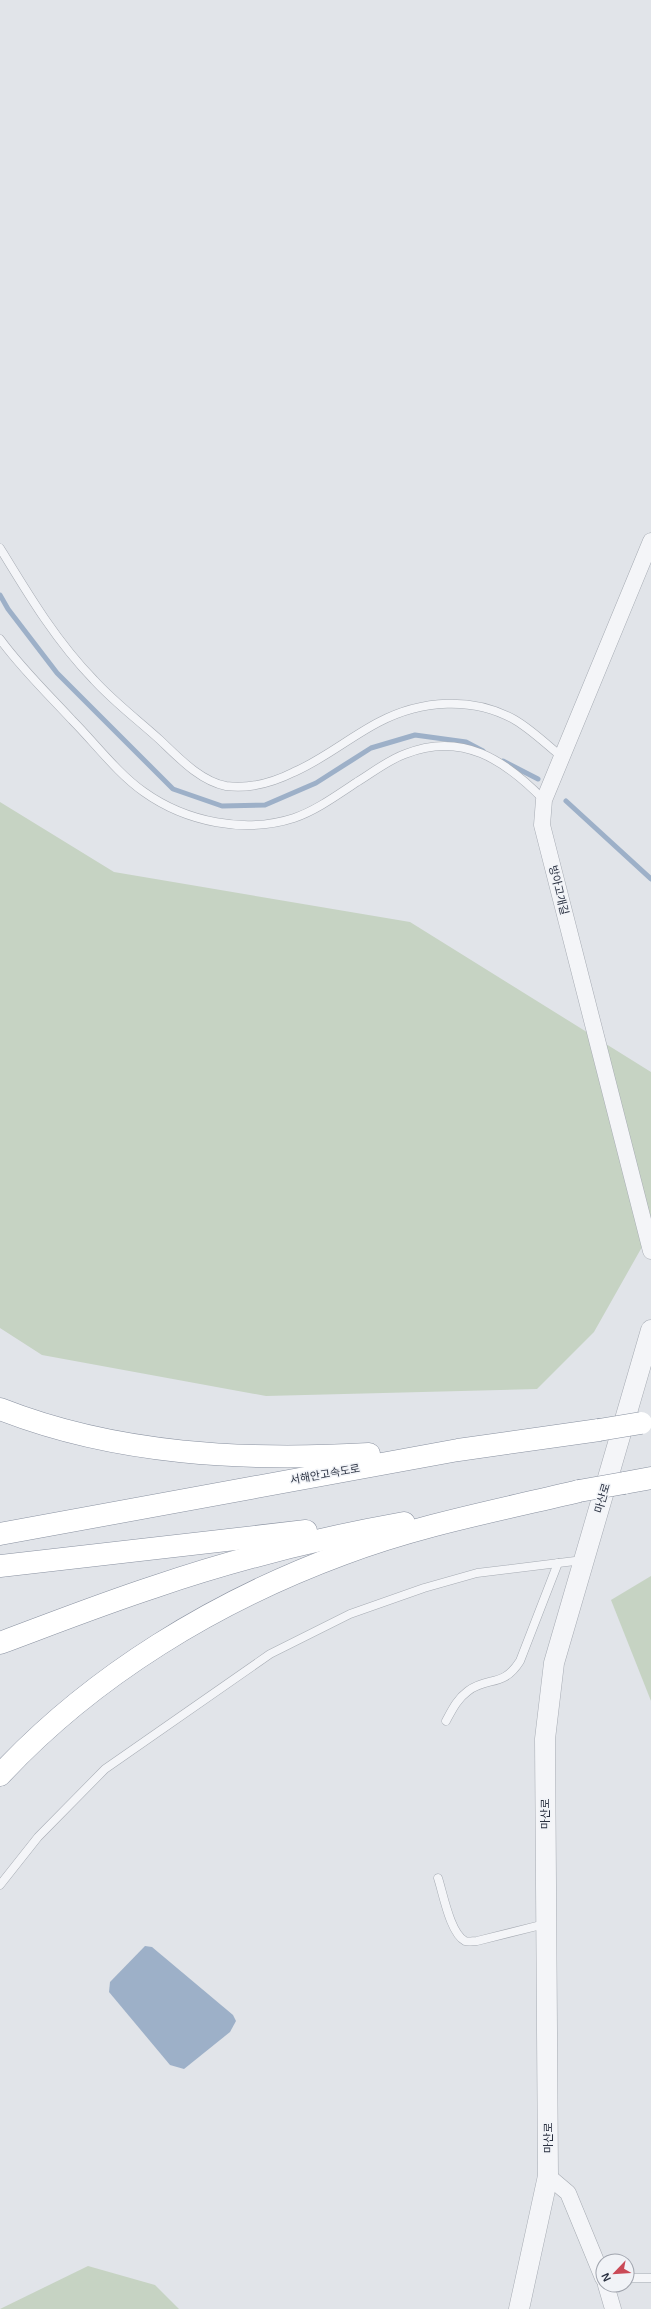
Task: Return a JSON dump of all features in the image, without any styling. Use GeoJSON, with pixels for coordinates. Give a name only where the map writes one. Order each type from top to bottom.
{"type":"FeatureCollection","features":[{"type":"Feature","properties":{"kind":"highway"},"geometry":{"type":"LineString","coordinates":[[0,1409],[44,1424],[102,1438],[154,1448],[218,1454],[330,1456],[458,1450]]}},
{"type":"Feature","properties":{"kind":"highway","name":"서해안고속도로"},"geometry":{"type":"LineString","coordinates":[[0,1534],[458,1450],[646,1422]]}},
{"type":"Feature","properties":{"kind":"highway"},"geometry":{"type":"LineString","coordinates":[[0,1643],[155,1586],[312,1540],[651,1478]]}},
{"type":"Feature","properties":{"kind":"highway"},"geometry":{"type":"LineString","coordinates":[[0,1566],[331,1528],[579,1491]]}},
{"type":"Feature","properties":{"kind":"highway"},"geometry":{"type":"LineString","coordinates":[[0,1775],[44,1731],[121,1670],[175,1635],[250,1594],[319,1564],[373,1544],[450,1522],[579,1491]]}},
{"type":"Feature","properties":{"kind":"street","name":"방아고개길"},"geometry":{"type":"LineString","coordinates":[[651,541],[544,800],[542,826],[651,1251]]}},
{"type":"Feature","properties":{"kind":"street","name":"마산로"},"geometry":{"type":"LineString","coordinates":[[519,2309],[548,2176],[545,1739],[554,1663],[651,1330]]}},
{"type":"Feature","properties":{"kind":"street"},"geometry":{"type":"LineString","coordinates":[[548,2176],[568,2193],[595,2258]]}},
{"type":"Feature","properties":{"kind":"street"},"geometry":{"type":"LineString","coordinates":[[608,2293],[613,2309]]}},
{"type":"Feature","properties":{"kind":"lane"},"geometry":{"type":"LineString","coordinates":[[0,548],[44,619],[94,680],[191,768],[213,781],[226,786],[248,786],[265,783],[286,776],[309,766],[378,722],[406,711],[440,703],[464,703],[484,708],[515,720],[562,757]]}},
{"type":"Feature","properties":{"kind":"lane"},"geometry":{"type":"LineString","coordinates":[[0,639],[61,708],[143,791],[163,804],[194,817],[226,824],[245,826],[293,818],[322,805],[403,754],[424,747],[443,745],[462,746],[496,761],[514,771],[544,800]]}},
{"type":"Feature","properties":{"kind":"lane"},"geometry":{"type":"LineString","coordinates":[[0,1885],[38,1837],[105,1769],[270,1654],[350,1614],[424,1588],[477,1573],[584,1560]]}},
{"type":"Feature","properties":{"kind":"lane"},"geometry":{"type":"LineString","coordinates":[[446,1721],[456,1703],[468,1691],[499,1680],[514,1669],[520,1661],[558,1563]]}},
{"type":"Feature","properties":{"kind":"lane"},"geometry":{"type":"LineString","coordinates":[[438,1878],[453,1927],[459,1937],[466,1942],[477,1941],[546,1923]]}},
{"type":"Feature","properties":{"kind":"lane"},"geometry":{"type":"LineString","coordinates":[[635,2278],[651,2278]]}},
{"type":"Feature","properties":{"kind":"green space"},"geometry":{"type":"Polygon","coordinates":[[[0,802],[114,872],[410,922],[651,1072],[651,1231],[594,1332],[537,1389],[266,1396],[42,1355],[0,1328],[0,802]]]}},
{"type":"Feature","properties":{"kind":"green space"},"geometry":{"type":"Polygon","coordinates":[[[651,1576],[651,1701],[611,1600],[651,1576]]]}},
{"type":"Feature","properties":{"kind":"green space"},"geometry":{"type":"Polygon","coordinates":[[[88,2266],[155,2285],[179,2309],[0,2309],[88,2266]]]}},
{"type":"Feature","properties":{"kind":"water"},"geometry":{"type":"Polygon","coordinates":[[[145,1946],[152,1947],[233,2015],[236,2021],[230,2032],[184,2069],[170,2065],[109,1992],[110,1982],[145,1946]]]}},
{"type":"Feature","properties":{"kind":"waterway"},"geometry":{"type":"LineString","coordinates":[[0,595],[8,609],[57,673],[173,789],[222,806],[265,805],[316,783],[371,748],[415,735],[466,742],[483,751]]}},
{"type":"Feature","properties":{"kind":"waterway"},"geometry":{"type":"LineString","coordinates":[[503,761],[538,779]]}},
{"type":"Feature","properties":{"kind":"waterway"},"geometry":{"type":"LineString","coordinates":[[566,801],[651,879]]}}]}
